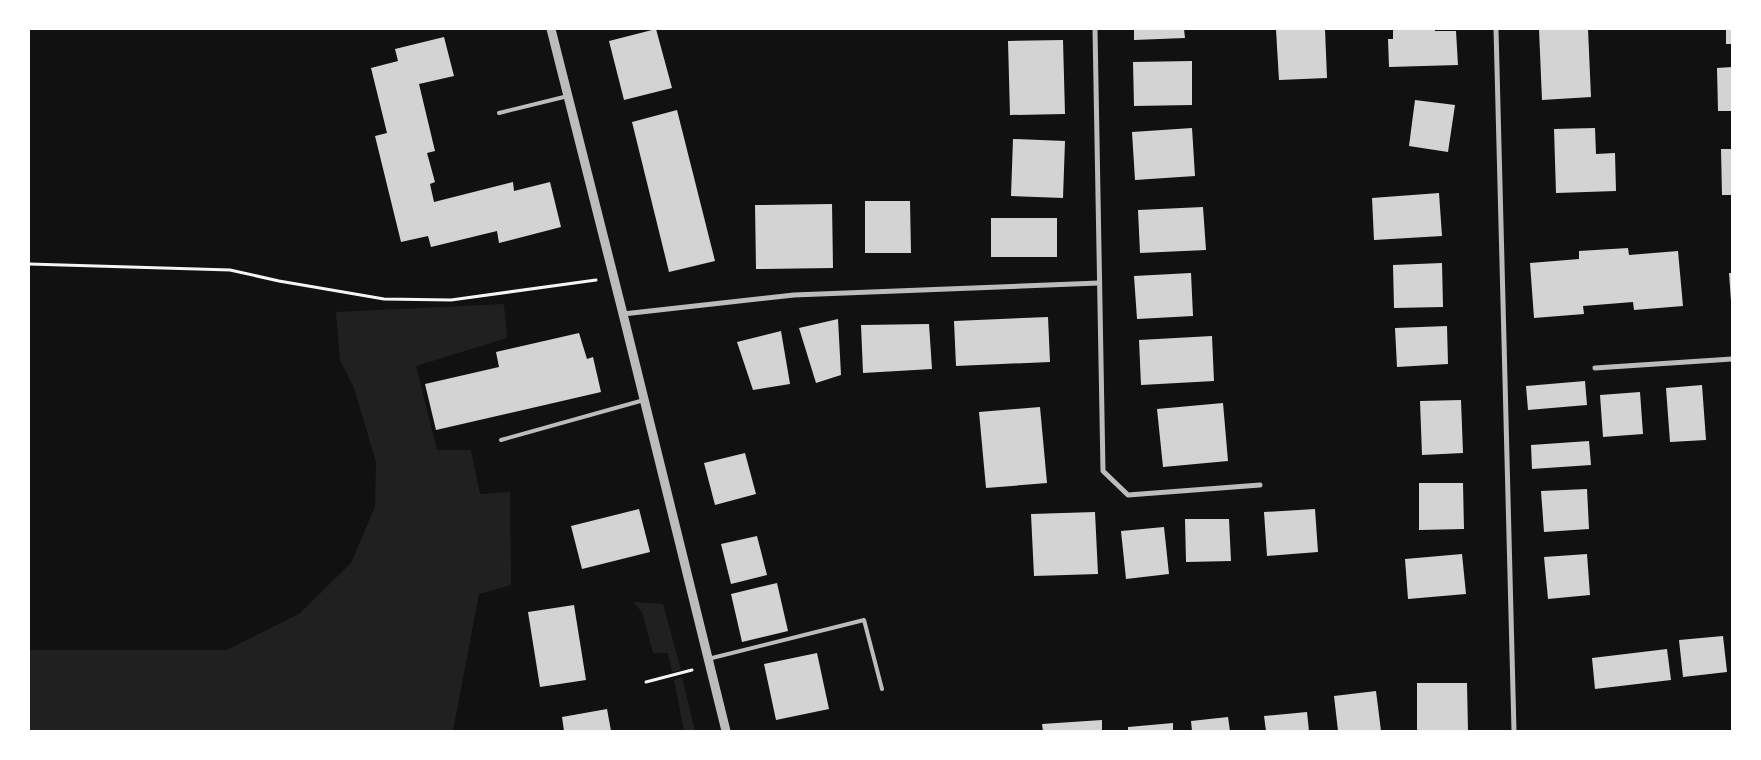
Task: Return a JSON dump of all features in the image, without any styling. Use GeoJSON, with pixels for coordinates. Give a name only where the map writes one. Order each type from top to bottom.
{"type":"FeatureCollection","features":[{"type":"Feature","properties":{"kind":"street"},"geometry":{"type":"LineString","coordinates":[[551,29],[624,314],[726,731]]}},
{"type":"Feature","properties":{"kind":"street"},"geometry":{"type":"LineString","coordinates":[[1095,29],[1103,471],[1128,495],[1260,485]]}},
{"type":"Feature","properties":{"kind":"street"},"geometry":{"type":"LineString","coordinates":[[1496,29],[1514,731]]}},
{"type":"Feature","properties":{"kind":"street"},"geometry":{"type":"LineString","coordinates":[[624,314],[794,295],[1099,283]]}},
{"type":"Feature","properties":{"kind":"street"},"geometry":{"type":"LineString","coordinates":[[1595,368],[1732,360]]}},
{"type":"Feature","properties":{"kind":"lane"},"geometry":{"type":"LineString","coordinates":[[499,113],[568,96]]}},
{"type":"Feature","properties":{"kind":"lane"},"geometry":{"type":"LineString","coordinates":[[501,440],[644,400]]}},
{"type":"Feature","properties":{"kind":"lane"},"geometry":{"type":"LineString","coordinates":[[708,659],[864,620],[882,689]]}},
{"type":"Feature","properties":{"kind":"path"},"geometry":{"type":"LineString","coordinates":[[29,264],[230,270],[279,281],[384,299],[451,300],[614,278]]}},
{"type":"Feature","properties":{"kind":"path"},"geometry":{"type":"LineString","coordinates":[[646,682],[684,672]]}},
{"type":"Feature","properties":{"kind":"shaded area"},"geometry":{"type":"Polygon","coordinates":[[[504,304],[507,338],[416,366],[437,450],[471,450],[480,494],[510,492],[511,585],[479,594],[453,731],[29,731],[29,650],[227,650],[299,614],[351,563],[375,507],[376,462],[354,388],[340,360],[336,312],[504,304]]]}},
{"type":"Feature","properties":{"kind":"shaded area"},"geometry":{"type":"Polygon","coordinates":[[[633,602],[663,604],[681,670],[672,672],[668,653],[653,653],[642,612],[633,602]]]}},
{"type":"Feature","properties":{"kind":"shaded area"},"geometry":{"type":"Polygon","coordinates":[[[682,677],[695,731],[684,731],[674,680],[682,677]]]}},
{"type":"Feature","properties":{"kind":"building"},"geometry":{"type":"Polygon","coordinates":[[[656,29],[672,88],[624,100],[609,41],[656,29]]]}},
{"type":"Feature","properties":{"kind":"building"},"geometry":{"type":"Polygon","coordinates":[[[1134,29],[1184,29],[1185,38],[1134,40],[1134,29]]]}},
{"type":"Feature","properties":{"kind":"building"},"geometry":{"type":"Polygon","coordinates":[[[1325,29],[1327,78],[1279,80],[1276,30],[1325,29]]]}},
{"type":"Feature","properties":{"kind":"building"},"geometry":{"type":"Polygon","coordinates":[[[1393,29],[1456,31],[1458,65],[1389,67],[1388,39],[1393,39],[1393,29]]]}},
{"type":"Feature","properties":{"kind":"building"},"geometry":{"type":"Polygon","coordinates":[[[1539,29],[1588,29],[1591,97],[1542,100],[1539,29]]]}},
{"type":"Feature","properties":{"kind":"building"},"geometry":{"type":"Polygon","coordinates":[[[1726,29],[1732,29],[1732,44],[1726,44],[1726,29]]]}},
{"type":"Feature","properties":{"kind":"building"},"geometry":{"type":"Polygon","coordinates":[[[444,37],[454,76],[419,84],[435,151],[427,153],[435,182],[430,184],[434,202],[513,182],[514,191],[550,182],[561,227],[499,243],[497,231],[431,247],[428,236],[401,242],[375,136],[387,133],[371,68],[398,61],[395,49],[444,37]]]}},
{"type":"Feature","properties":{"kind":"building"},"geometry":{"type":"Polygon","coordinates":[[[1063,40],[1065,114],[1010,115],[1008,41],[1063,40]]]}},
{"type":"Feature","properties":{"kind":"building"},"geometry":{"type":"Polygon","coordinates":[[[1192,61],[1192,105],[1134,106],[1133,62],[1192,61]]]}},
{"type":"Feature","properties":{"kind":"building"},"geometry":{"type":"Polygon","coordinates":[[[1732,67],[1732,111],[1718,111],[1717,68],[1732,67]]]}},
{"type":"Feature","properties":{"kind":"building"},"geometry":{"type":"Polygon","coordinates":[[[1415,100],[1455,105],[1448,152],[1409,146],[1415,100]]]}},
{"type":"Feature","properties":{"kind":"building"},"geometry":{"type":"Polygon","coordinates":[[[677,110],[715,261],[669,272],[632,122],[677,110]]]}},
{"type":"Feature","properties":{"kind":"building"},"geometry":{"type":"Polygon","coordinates":[[[1192,128],[1195,176],[1135,180],[1132,132],[1192,128]]]}},
{"type":"Feature","properties":{"kind":"building"},"geometry":{"type":"Polygon","coordinates":[[[1595,128],[1596,154],[1615,153],[1616,191],[1556,193],[1554,129],[1595,128]]]}},
{"type":"Feature","properties":{"kind":"building"},"geometry":{"type":"Polygon","coordinates":[[[1013,139],[1065,141],[1063,198],[1011,196],[1013,139]]]}},
{"type":"Feature","properties":{"kind":"building"},"geometry":{"type":"Polygon","coordinates":[[[1721,149],[1732,149],[1732,195],[1722,195],[1721,149]]]}},
{"type":"Feature","properties":{"kind":"building"},"geometry":{"type":"Polygon","coordinates":[[[1439,193],[1442,236],[1374,240],[1372,198],[1439,193]]]}},
{"type":"Feature","properties":{"kind":"building"},"geometry":{"type":"Polygon","coordinates":[[[865,201],[910,201],[911,253],[865,253],[865,201]]]}},
{"type":"Feature","properties":{"kind":"building"},"geometry":{"type":"Polygon","coordinates":[[[832,204],[833,268],[756,269],[755,205],[832,204]]]}},
{"type":"Feature","properties":{"kind":"building"},"geometry":{"type":"Polygon","coordinates":[[[1203,207],[1206,250],[1140,253],[1138,210],[1203,207]]]}},
{"type":"Feature","properties":{"kind":"building"},"geometry":{"type":"Polygon","coordinates":[[[991,218],[1057,218],[1057,257],[991,257],[991,218]]]}},
{"type":"Feature","properties":{"kind":"building"},"geometry":{"type":"Polygon","coordinates":[[[1628,248],[1629,255],[1678,251],[1683,306],[1634,310],[1633,302],[1583,306],[1584,314],[1534,318],[1530,263],[1579,259],[1579,251],[1628,248]]]}},
{"type":"Feature","properties":{"kind":"building"},"geometry":{"type":"Polygon","coordinates":[[[1442,263],[1443,307],[1394,308],[1393,265],[1442,263]]]}},
{"type":"Feature","properties":{"kind":"building"},"geometry":{"type":"Polygon","coordinates":[[[1191,273],[1193,316],[1137,319],[1134,276],[1191,273]]]}},
{"type":"Feature","properties":{"kind":"building"},"geometry":{"type":"Polygon","coordinates":[[[1729,273],[1732,273],[1732,301],[1731,301],[1729,273]]]}},
{"type":"Feature","properties":{"kind":"building"},"geometry":{"type":"Polygon","coordinates":[[[1048,317],[1050,362],[956,366],[954,321],[1048,317]]]}},
{"type":"Feature","properties":{"kind":"building"},"geometry":{"type":"Polygon","coordinates":[[[838,319],[841,375],[816,383],[799,328],[838,319]]]}},
{"type":"Feature","properties":{"kind":"building"},"geometry":{"type":"Polygon","coordinates":[[[929,324],[932,369],[863,373],[861,325],[929,324]]]}},
{"type":"Feature","properties":{"kind":"building"},"geometry":{"type":"Polygon","coordinates":[[[1447,326],[1448,364],[1397,367],[1395,328],[1447,326]]]}},
{"type":"Feature","properties":{"kind":"building"},"geometry":{"type":"Polygon","coordinates":[[[781,331],[790,384],[753,390],[737,342],[781,331]]]}},
{"type":"Feature","properties":{"kind":"building"},"geometry":{"type":"Polygon","coordinates":[[[579,333],[587,359],[593,357],[601,392],[436,430],[425,384],[499,367],[496,352],[579,333]]]}},
{"type":"Feature","properties":{"kind":"building"},"geometry":{"type":"Polygon","coordinates":[[[1212,336],[1214,381],[1141,385],[1139,340],[1212,336]]]}},
{"type":"Feature","properties":{"kind":"building"},"geometry":{"type":"Polygon","coordinates":[[[1585,381],[1587,405],[1528,410],[1526,386],[1585,381]]]}},
{"type":"Feature","properties":{"kind":"building"},"geometry":{"type":"Polygon","coordinates":[[[1702,385],[1706,440],[1670,442],[1666,388],[1702,385]]]}},
{"type":"Feature","properties":{"kind":"building"},"geometry":{"type":"Polygon","coordinates":[[[1640,392],[1643,434],[1603,437],[1600,395],[1640,392]]]}},
{"type":"Feature","properties":{"kind":"building"},"geometry":{"type":"Polygon","coordinates":[[[1461,400],[1463,453],[1422,455],[1420,401],[1461,400]]]}},
{"type":"Feature","properties":{"kind":"building"},"geometry":{"type":"Polygon","coordinates":[[[1223,403],[1228,461],[1163,467],[1157,409],[1223,403]]]}},
{"type":"Feature","properties":{"kind":"building"},"geometry":{"type":"Polygon","coordinates":[[[1040,407],[1047,483],[986,488],[979,412],[1040,407]]]}},
{"type":"Feature","properties":{"kind":"building"},"geometry":{"type":"Polygon","coordinates":[[[1589,441],[1591,465],[1532,469],[1531,445],[1589,441]]]}},
{"type":"Feature","properties":{"kind":"building"},"geometry":{"type":"Polygon","coordinates":[[[745,453],[756,494],[715,505],[704,463],[745,453]]]}},
{"type":"Feature","properties":{"kind":"building"},"geometry":{"type":"Polygon","coordinates":[[[1419,483],[1463,483],[1464,529],[1419,530],[1419,483]]]}},
{"type":"Feature","properties":{"kind":"building"},"geometry":{"type":"Polygon","coordinates":[[[1587,489],[1589,529],[1544,532],[1541,491],[1587,489]]]}},
{"type":"Feature","properties":{"kind":"building"},"geometry":{"type":"Polygon","coordinates":[[[639,509],[650,552],[582,569],[571,526],[639,509]]]}},
{"type":"Feature","properties":{"kind":"building"},"geometry":{"type":"Polygon","coordinates":[[[1315,509],[1318,552],[1267,556],[1264,512],[1315,509]]]}},
{"type":"Feature","properties":{"kind":"building"},"geometry":{"type":"Polygon","coordinates":[[[1095,512],[1098,574],[1034,576],[1031,514],[1095,512]]]}},
{"type":"Feature","properties":{"kind":"building"},"geometry":{"type":"Polygon","coordinates":[[[1185,519],[1229,519],[1231,561],[1186,562],[1185,519]]]}},
{"type":"Feature","properties":{"kind":"building"},"geometry":{"type":"Polygon","coordinates":[[[1164,527],[1169,574],[1126,579],[1121,531],[1164,527]]]}},
{"type":"Feature","properties":{"kind":"building"},"geometry":{"type":"Polygon","coordinates":[[[757,536],[767,575],[731,584],[721,544],[757,536]]]}},
{"type":"Feature","properties":{"kind":"building"},"geometry":{"type":"Polygon","coordinates":[[[1462,554],[1466,594],[1408,599],[1405,559],[1462,554]]]}},
{"type":"Feature","properties":{"kind":"building"},"geometry":{"type":"Polygon","coordinates":[[[1587,554],[1590,595],[1548,599],[1544,557],[1587,554]]]}},
{"type":"Feature","properties":{"kind":"building"},"geometry":{"type":"Polygon","coordinates":[[[777,583],[788,631],[742,642],[731,594],[777,583]]]}},
{"type":"Feature","properties":{"kind":"building"},"geometry":{"type":"Polygon","coordinates":[[[574,605],[586,680],[540,687],[528,612],[574,605]]]}},
{"type":"Feature","properties":{"kind":"building"},"geometry":{"type":"Polygon","coordinates":[[[1723,636],[1727,672],[1683,677],[1679,640],[1723,636]]]}},
{"type":"Feature","properties":{"kind":"building"},"geometry":{"type":"Polygon","coordinates":[[[1667,649],[1671,680],[1595,689],[1592,658],[1667,649]]]}},
{"type":"Feature","properties":{"kind":"building"},"geometry":{"type":"Polygon","coordinates":[[[817,653],[829,709],[776,720],[764,664],[817,653]]]}},
{"type":"Feature","properties":{"kind":"building"},"geometry":{"type":"Polygon","coordinates":[[[1417,683],[1467,683],[1468,731],[1417,731],[1417,683]]]}},
{"type":"Feature","properties":{"kind":"building"},"geometry":{"type":"Polygon","coordinates":[[[1376,691],[1381,731],[1338,731],[1334,696],[1376,691]]]}},
{"type":"Feature","properties":{"kind":"building"},"geometry":{"type":"Polygon","coordinates":[[[607,709],[611,731],[564,731],[562,717],[607,709]]]}},
{"type":"Feature","properties":{"kind":"building"},"geometry":{"type":"Polygon","coordinates":[[[1307,712],[1309,731],[1266,731],[1264,716],[1307,712]]]}},
{"type":"Feature","properties":{"kind":"building"},"geometry":{"type":"Polygon","coordinates":[[[1228,717],[1230,731],[1192,731],[1191,721],[1228,717]]]}},
{"type":"Feature","properties":{"kind":"building"},"geometry":{"type":"Polygon","coordinates":[[[1102,720],[1102,731],[1043,731],[1042,724],[1102,720]]]}},
{"type":"Feature","properties":{"kind":"building"},"geometry":{"type":"Polygon","coordinates":[[[1173,723],[1173,731],[1128,731],[1128,727],[1173,723]]]}}]}
